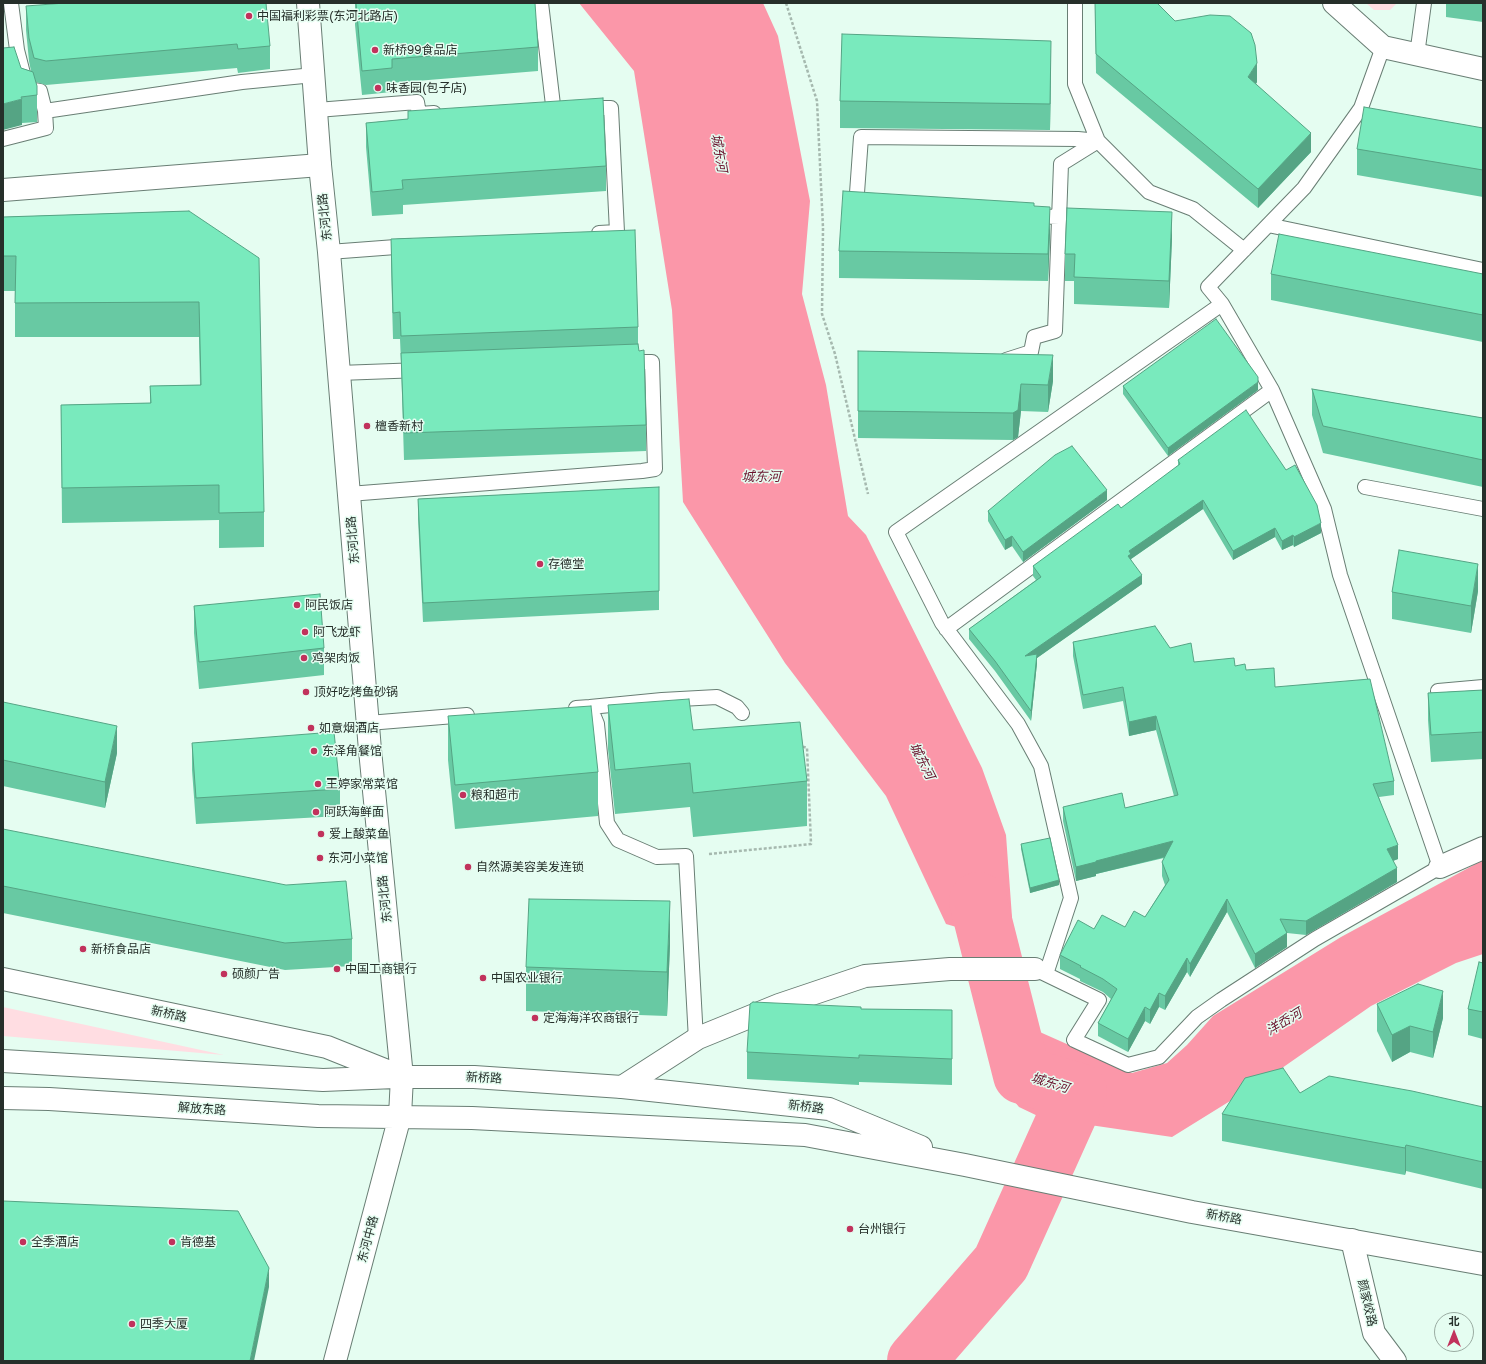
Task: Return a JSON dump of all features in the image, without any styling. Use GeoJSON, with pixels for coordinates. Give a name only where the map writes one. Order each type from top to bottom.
{"type":"FeatureCollection","features":[{"type":"Feature","properties":{"kind":"street","name":"东河北路"},"geometry":{"type":"LineString","coordinates":[[308,3],[320,165],[329,252],[368,723],[402,1077],[400,1116]]}},
{"type":"Feature","properties":{"kind":"street"},"geometry":{"type":"LineString","coordinates":[[1334,3],[1383,47],[1483,69]]}},
{"type":"Feature","properties":{"kind":"street"},"geometry":{"type":"LineString","coordinates":[[3,190],[320,165]]}},
{"type":"Feature","properties":{"kind":"street"},"geometry":{"type":"LineString","coordinates":[[1440,867],[1483,848]]}},
{"type":"Feature","properties":{"kind":"street"},"geometry":{"type":"LineString","coordinates":[[622,1087],[696,1040],[779,1005],[865,976],[950,969],[1041,972]]}},
{"type":"Feature","properties":{"kind":"street","name":"新桥路"},"geometry":{"type":"LineString","coordinates":[[3,979],[327,1046],[402,1077],[474,1077],[622,1087],[829,1110],[965,1165]]}},
{"type":"Feature","properties":{"kind":"street"},"geometry":{"type":"LineString","coordinates":[[3,1061],[323,1080],[402,1077]]}},
{"type":"Feature","properties":{"kind":"street","name":"解放东路"},"geometry":{"type":"LineString","coordinates":[[3,1098],[48,1099],[318,1116],[400,1116]]}},
{"type":"Feature","properties":{"kind":"street","name":"新桥路"},"geometry":{"type":"LineString","coordinates":[[400,1116],[472,1118],[805,1135],[965,1165],[1192,1212],[1483,1264]]}},
{"type":"Feature","properties":{"kind":"street","name":"东河中路"},"geometry":{"type":"LineString","coordinates":[[335,1361],[400,1116]]}},
{"type":"Feature","properties":{"kind":"street","name":"颜家峧路"},"geometry":{"type":"LineString","coordinates":[[1352,1240],[1374,1333],[1397,1360]]}},
{"type":"Feature","properties":{"kind":"lane"},"geometry":{"type":"LineString","coordinates":[[3,139],[46,128],[45,111],[40,91],[27,89],[10,50],[11,3]]}},
{"type":"Feature","properties":{"kind":"lane"},"geometry":{"type":"LineString","coordinates":[[541,3],[553,105]]}},
{"type":"Feature","properties":{"kind":"lane"},"geometry":{"type":"LineString","coordinates":[[1075,3],[1075,84],[1098,141],[1149,192],[1193,209],[1244,250]]}},
{"type":"Feature","properties":{"kind":"lane"},"geometry":{"type":"LineString","coordinates":[[1417,55],[1424,3]]}},
{"type":"Feature","properties":{"kind":"lane"},"geometry":{"type":"LineString","coordinates":[[1222,304],[896,532],[942,623],[1018,724],[1041,766],[1071,898],[1041,972],[1099,1000],[1074,1040],[1128,1065],[1159,1057],[1197,1017],[1221,1000],[1315,939],[1440,867],[1340,575],[1324,509],[1272,390],[1222,304],[1208,287],[1304,188],[1361,108],[1383,47]]}},
{"type":"Feature","properties":{"kind":"lane"},"geometry":{"type":"LineString","coordinates":[[45,111],[242,82],[314,76]]}},
{"type":"Feature","properties":{"kind":"lane"},"geometry":{"type":"LineString","coordinates":[[317,110],[417,102],[419,114],[451,112]]}},
{"type":"Feature","properties":{"kind":"lane"},"geometry":{"type":"LineString","coordinates":[[538,106],[583,103],[584,108],[611,108],[617,232],[586,234]]}},
{"type":"Feature","properties":{"kind":"lane"},"geometry":{"type":"LineString","coordinates":[[871,208],[856,207],[861,137],[1078,139],[1098,141]]}},
{"type":"Feature","properties":{"kind":"lane"},"geometry":{"type":"LineString","coordinates":[[996,363],[1031,352],[1034,337],[1055,331],[1061,164],[1098,141]]}},
{"type":"Feature","properties":{"kind":"lane"},"geometry":{"type":"LineString","coordinates":[[1020,215],[1059,217]]}},
{"type":"Feature","properties":{"kind":"lane"},"geometry":{"type":"LineString","coordinates":[[1268,225],[1483,270]]}},
{"type":"Feature","properties":{"kind":"lane"},"geometry":{"type":"LineString","coordinates":[[329,252],[422,245]]}},
{"type":"Feature","properties":{"kind":"lane"},"geometry":{"type":"LineString","coordinates":[[349,494],[642,471],[655,468],[652,362],[614,363]]}},
{"type":"Feature","properties":{"kind":"lane"},"geometry":{"type":"LineString","coordinates":[[339,373],[433,370]]}},
{"type":"Feature","properties":{"kind":"lane"},"geometry":{"type":"LineString","coordinates":[[946,629],[1272,390]]}},
{"type":"Feature","properties":{"kind":"lane"},"geometry":{"type":"LineString","coordinates":[[1365,487],[1483,509]]}},
{"type":"Feature","properties":{"kind":"lane"},"geometry":{"type":"LineString","coordinates":[[1438,691],[1483,687]]}},
{"type":"Feature","properties":{"kind":"lane"},"geometry":{"type":"LineString","coordinates":[[566,708],[717,697],[737,707],[742,713]]}},
{"type":"Feature","properties":{"kind":"lane"},"geometry":{"type":"LineString","coordinates":[[590,707],[597,724],[607,823],[618,840],[657,857],[686,856],[696,1040]]}},
{"type":"Feature","properties":{"kind":"lane"},"geometry":{"type":"LineString","coordinates":[[368,723],[479,714]]}},
{"type":"Feature","properties":{"kind":"path"},"geometry":{"type":"LineString","coordinates":[[786,3],[817,101],[823,228],[822,314],[835,354],[868,494]]}},
{"type":"Feature","properties":{"kind":"path"},"geometry":{"type":"LineString","coordinates":[[686,856],[811,844],[807,748],[800,745]]}},
{"type":"Feature","properties":{"kind":"shaded area"},"geometry":{"type":"Polygon","coordinates":[[[1366,3],[1397,3],[1390,10],[1374,10],[1366,3]]]}},
{"type":"Feature","properties":{"kind":"shaded area"},"geometry":{"type":"Polygon","coordinates":[[[3,1007],[224,1055],[3,1036],[3,1007]]]}},
{"type":"Feature","properties":{"kind":"water","name":"城东河"},"geometry":{"type":"Polygon","coordinates":[[[579,3],[763,3],[778,36],[810,201],[802,294],[826,385],[848,516],[866,535],[982,768],[1006,835],[1012,917],[1012,959],[967,959],[964,948],[967,930],[946,924],[886,796],[785,663],[683,502],[672,310],[634,71],[579,3]]]}},
{"type":"Feature","properties":{"kind":"water","name":"洋岙河"},"geometry":{"type":"Polygon","coordinates":[[[1483,860],[1483,954],[1456,963],[1371,1006],[1272,1075],[1172,1137],[1042,1118],[1019,1107],[1000,1084],[972,983],[1013,981],[1022,994],[1024,1025],[1132,1073],[1167,1063],[1187,1045],[1213,1016],[1341,937],[1483,860]]]}},
{"type":"Feature","properties":{"kind":"building"},"geometry":{"type":"Polygon","coordinates":[[[65,3],[266,3],[270,46],[238,49],[237,44],[46,61],[34,58],[29,38],[26,6],[65,3]]]}},
{"type":"Feature","properties":{"kind":"building"},"geometry":{"type":"Polygon","coordinates":[[[356,3],[535,3],[538,47],[392,59],[392,68],[362,71],[356,3]]]}},
{"type":"Feature","properties":{"kind":"building"},"geometry":{"type":"Polygon","coordinates":[[[1095,3],[1157,3],[1175,21],[1210,15],[1230,16],[1251,33],[1255,45],[1257,63],[1248,77],[1311,133],[1258,189],[1096,54],[1095,3]]]}},
{"type":"Feature","properties":{"kind":"building"},"geometry":{"type":"Polygon","coordinates":[[[842,34],[1051,41],[1050,104],[840,101],[842,34]]]}},
{"type":"Feature","properties":{"kind":"building"},"geometry":{"type":"Polygon","coordinates":[[[14,47],[21,68],[33,72],[37,86],[37,95],[21,97],[22,99],[3,104],[3,48],[14,47]]]}},
{"type":"Feature","properties":{"kind":"building"},"geometry":{"type":"Polygon","coordinates":[[[603,98],[606,166],[402,180],[403,189],[372,192],[366,123],[408,119],[408,111],[603,98]]]}},
{"type":"Feature","properties":{"kind":"building"},"geometry":{"type":"Polygon","coordinates":[[[1364,107],[1483,128],[1483,170],[1357,149],[1364,107]]]}},
{"type":"Feature","properties":{"kind":"building"},"geometry":{"type":"Polygon","coordinates":[[[843,191],[1034,203],[1034,206],[1050,207],[1048,254],[839,251],[843,191]]]}},
{"type":"Feature","properties":{"kind":"building"},"geometry":{"type":"Polygon","coordinates":[[[1067,208],[1172,212],[1169,281],[1074,277],[1075,254],[1065,254],[1067,208]]]}},
{"type":"Feature","properties":{"kind":"building"},"geometry":{"type":"Polygon","coordinates":[[[189,211],[259,258],[264,512],[219,513],[219,485],[62,488],[61,405],[151,403],[150,386],[201,385],[199,302],[15,303],[16,256],[3,256],[3,217],[189,211]]]}},
{"type":"Feature","properties":{"kind":"building"},"geometry":{"type":"Polygon","coordinates":[[[635,230],[638,327],[401,336],[400,312],[393,313],[391,239],[635,230]]]}},
{"type":"Feature","properties":{"kind":"building"},"geometry":{"type":"Polygon","coordinates":[[[1279,234],[1483,274],[1483,315],[1271,274],[1279,234]]]}},
{"type":"Feature","properties":{"kind":"building"},"geometry":{"type":"Polygon","coordinates":[[[1216,319],[1258,377],[1258,382],[1168,448],[1123,386],[1216,319]]]}},
{"type":"Feature","properties":{"kind":"building"},"geometry":{"type":"Polygon","coordinates":[[[638,344],[639,351],[644,350],[646,425],[404,433],[401,353],[638,344]]]}},
{"type":"Feature","properties":{"kind":"building"},"geometry":{"type":"Polygon","coordinates":[[[858,351],[1053,355],[1048,385],[1021,384],[1018,410],[1013,413],[858,411],[858,351]]]}},
{"type":"Feature","properties":{"kind":"building"},"geometry":{"type":"Polygon","coordinates":[[[1312,389],[1483,418],[1483,460],[1323,426],[1312,389]]]}},
{"type":"Feature","properties":{"kind":"building"},"geometry":{"type":"Polygon","coordinates":[[[1246,410],[1286,470],[1295,465],[1317,505],[1321,523],[1294,537],[1293,535],[1282,541],[1275,528],[1233,551],[1203,500],[1129,551],[1131,554],[1128,556],[1142,575],[1025,656],[1037,654],[1031,711],[995,661],[969,629],[1041,577],[1033,566],[1118,504],[1121,508],[1180,464],[1178,460],[1246,410]]]}},
{"type":"Feature","properties":{"kind":"building"},"geometry":{"type":"Polygon","coordinates":[[[1072,446],[1107,490],[1023,552],[1012,536],[1005,540],[988,511],[1055,455],[1072,446]]]}},
{"type":"Feature","properties":{"kind":"building","name":"存德堂"},"geometry":{"type":"Polygon","coordinates":[[[659,487],[659,591],[423,603],[418,499],[659,487]]]}},
{"type":"Feature","properties":{"kind":"building"},"geometry":{"type":"Polygon","coordinates":[[[1399,550],[1478,564],[1471,606],[1392,592],[1399,550]]]}},
{"type":"Feature","properties":{"kind":"building"},"geometry":{"type":"Polygon","coordinates":[[[320,594],[324,648],[199,662],[194,606],[320,594]]]}},
{"type":"Feature","properties":{"kind":"building"},"geometry":{"type":"Polygon","coordinates":[[[1155,626],[1170,648],[1191,643],[1194,662],[1234,658],[1235,666],[1245,664],[1246,670],[1274,668],[1275,687],[1370,679],[1394,781],[1373,784],[1398,845],[1387,849],[1397,868],[1306,921],[1280,919],[1287,933],[1255,954],[1227,899],[1190,964],[1187,958],[1165,996],[1159,993],[1150,1010],[1145,1007],[1128,1039],[1098,1023],[1117,989],[1103,979],[1060,955],[1078,920],[1094,929],[1102,915],[1125,927],[1134,911],[1145,917],[1169,880],[1162,862],[1173,841],[1076,867],[1063,807],[1122,793],[1125,808],[1178,795],[1156,716],[1129,722],[1123,687],[1083,695],[1073,642],[1155,626]]]}},
{"type":"Feature","properties":{"kind":"building"},"geometry":{"type":"Polygon","coordinates":[[[1483,690],[1483,732],[1431,735],[1428,693],[1483,690]]]}},
{"type":"Feature","properties":{"kind":"building"},"geometry":{"type":"Polygon","coordinates":[[[689,699],[693,730],[800,722],[807,781],[693,793],[690,763],[615,770],[608,705],[689,699]]]}},
{"type":"Feature","properties":{"kind":"building"},"geometry":{"type":"Polygon","coordinates":[[[3,702],[117,726],[105,782],[3,760],[3,702]]]}},
{"type":"Feature","properties":{"kind":"building"},"geometry":{"type":"Polygon","coordinates":[[[591,706],[598,772],[455,785],[448,716],[591,706]]]}},
{"type":"Feature","properties":{"kind":"building"},"geometry":{"type":"Polygon","coordinates":[[[334,732],[340,789],[196,798],[192,743],[334,732]]]}},
{"type":"Feature","properties":{"kind":"building"},"geometry":{"type":"Polygon","coordinates":[[[3,829],[286,885],[346,881],[352,939],[285,943],[3,886],[3,829]]]}},
{"type":"Feature","properties":{"kind":"building"},"geometry":{"type":"Polygon","coordinates":[[[1050,838],[1059,880],[1030,888],[1021,844],[1050,838]]]}},
{"type":"Feature","properties":{"kind":"building"},"geometry":{"type":"Polygon","coordinates":[[[529,899],[670,901],[667,972],[526,967],[529,899]]]}},
{"type":"Feature","properties":{"kind":"building"},"geometry":{"type":"Polygon","coordinates":[[[1479,962],[1483,963],[1483,1012],[1468,1009],[1479,962]]]}},
{"type":"Feature","properties":{"kind":"building"},"geometry":{"type":"Polygon","coordinates":[[[1418,984],[1443,991],[1433,1032],[1410,1026],[1392,1035],[1377,1004],[1418,984]]]}},
{"type":"Feature","properties":{"kind":"building"},"geometry":{"type":"Polygon","coordinates":[[[753,1002],[861,1007],[861,1009],[952,1010],[952,1059],[859,1055],[859,1058],[747,1052],[750,1004],[753,1002]]]}},
{"type":"Feature","properties":{"kind":"building"},"geometry":{"type":"Polygon","coordinates":[[[1283,1068],[1300,1093],[1329,1076],[1412,1091],[1483,1107],[1483,1162],[1406,1145],[1405,1148],[1222,1114],[1245,1078],[1283,1068]]]}},
{"type":"Feature","properties":{"kind":"building","name":"四季大厦"},"geometry":{"type":"Polygon","coordinates":[[[3,1201],[238,1211],[269,1268],[250,1361],[3,1361],[3,1201]]]}},
{"type":"Feature","properties":{"kind":"waterway","name":"城东河"},"geometry":{"type":"LineString","coordinates":[[916,1361],[1001,1263],[1078,1092],[1022,1075],[978,901]]}},
{"type":"Feature","properties":{"kind":"place","name":"中国福利彩票(东河北路店)"},"geometry":{"type":"Point","coordinates":[249,16]}},
{"type":"Feature","properties":{"kind":"place","name":"新桥99食品店"},"geometry":{"type":"Point","coordinates":[375,50]}},
{"type":"Feature","properties":{"kind":"place","name":"味香园(包子店)"},"geometry":{"type":"Point","coordinates":[378,88]}},
{"type":"Feature","properties":{"kind":"place","name":"檀香新村"},"geometry":{"type":"Point","coordinates":[367,426]}},
{"type":"Feature","properties":{"kind":"place","name":"存德堂"},"geometry":{"type":"Point","coordinates":[540,564]}},
{"type":"Feature","properties":{"kind":"place","name":"阿民饭店"},"geometry":{"type":"Point","coordinates":[297,605]}},
{"type":"Feature","properties":{"kind":"place","name":"阿飞龙虾"},"geometry":{"type":"Point","coordinates":[305,632]}},
{"type":"Feature","properties":{"kind":"place","name":"鸡架肉饭"},"geometry":{"type":"Point","coordinates":[304,658]}},
{"type":"Feature","properties":{"kind":"place","name":"顶好吃烤鱼砂锅"},"geometry":{"type":"Point","coordinates":[306,692]}},
{"type":"Feature","properties":{"kind":"place","name":"如意烟酒店"},"geometry":{"type":"Point","coordinates":[311,728]}},
{"type":"Feature","properties":{"kind":"place","name":"东泽角餐馆"},"geometry":{"type":"Point","coordinates":[314,751]}},
{"type":"Feature","properties":{"kind":"place","name":"王婷家常菜馆"},"geometry":{"type":"Point","coordinates":[318,784]}},
{"type":"Feature","properties":{"kind":"place","name":"粮和超市"},"geometry":{"type":"Point","coordinates":[463,795]}},
{"type":"Feature","properties":{"kind":"place","name":"阿跃海鲜面"},"geometry":{"type":"Point","coordinates":[316,812]}},
{"type":"Feature","properties":{"kind":"place","name":"爱上酸菜鱼"},"geometry":{"type":"Point","coordinates":[321,834]}},
{"type":"Feature","properties":{"kind":"place","name":"东河小菜馆"},"geometry":{"type":"Point","coordinates":[320,858]}},
{"type":"Feature","properties":{"kind":"place","name":"自然源美容美发连锁"},"geometry":{"type":"Point","coordinates":[468,867]}},
{"type":"Feature","properties":{"kind":"place","name":"新桥食品店"},"geometry":{"type":"Point","coordinates":[83,949]}},
{"type":"Feature","properties":{"kind":"place","name":"中国工商银行"},"geometry":{"type":"Point","coordinates":[337,969]}},
{"type":"Feature","properties":{"kind":"place","name":"硕颜广告"},"geometry":{"type":"Point","coordinates":[224,974]}},
{"type":"Feature","properties":{"kind":"place","name":"中国农业银行"},"geometry":{"type":"Point","coordinates":[483,978]}},
{"type":"Feature","properties":{"kind":"place","name":"定海海洋农商银行"},"geometry":{"type":"Point","coordinates":[535,1018]}},
{"type":"Feature","properties":{"kind":"place","name":"台州银行"},"geometry":{"type":"Point","coordinates":[850,1229]}},
{"type":"Feature","properties":{"kind":"place","name":"全季酒店"},"geometry":{"type":"Point","coordinates":[23,1242]}},
{"type":"Feature","properties":{"kind":"place","name":"肯德基"},"geometry":{"type":"Point","coordinates":[172,1242]}},
{"type":"Feature","properties":{"kind":"place","name":"四季大厦"},"geometry":{"type":"Point","coordinates":[132,1324]}}]}
